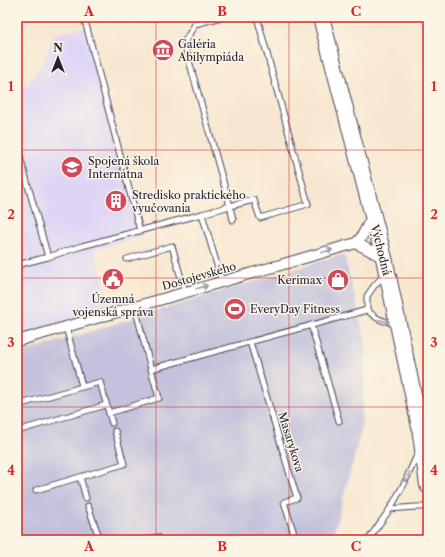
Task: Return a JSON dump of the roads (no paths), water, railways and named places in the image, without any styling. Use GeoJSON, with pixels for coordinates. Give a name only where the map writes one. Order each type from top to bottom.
{"type":"FeatureCollection","features":[{"type":"Feature","properties":{"kind":"main road","name":"Východná"},"geometry":{"type":"LineString","coordinates":[[321,17],[386,265],[422,443],[428,485]]}},
{"type":"Feature","properties":{"kind":"street"},"geometry":{"type":"LineString","coordinates":[[373,215],[361,238],[356,243],[386,265]]}},
{"type":"Feature","properties":{"kind":"street","name":"Dostojevského"},"geometry":{"type":"LineString","coordinates":[[17,341],[356,243]]}},
{"type":"Feature","properties":{"kind":"lane"},"geometry":{"type":"LineString","coordinates":[[84,17],[140,231]]}},
{"type":"Feature","properties":{"kind":"lane"},"geometry":{"type":"LineString","coordinates":[[222,17],[195,24],[184,43],[234,220]]}},
{"type":"Feature","properties":{"kind":"lane"},"geometry":{"type":"LineString","coordinates":[[17,265],[48,257],[87,244],[254,200],[260,218],[308,204],[257,17]]}},
{"type":"Feature","properties":{"kind":"lane"},"geometry":{"type":"LineString","coordinates":[[17,146],[48,257]]}},
{"type":"Feature","properties":{"kind":"lane"},"geometry":{"type":"LineString","coordinates":[[202,214],[222,282]]}},
{"type":"Feature","properties":{"kind":"lane"},"geometry":{"type":"LineString","coordinates":[[127,259],[172,246],[185,292]]}},
{"type":"Feature","properties":{"kind":"lane"},"geometry":{"type":"LineString","coordinates":[[386,265],[367,296],[367,310],[381,321],[398,324]]}},
{"type":"Feature","properties":{"kind":"lane"},"geometry":{"type":"LineString","coordinates":[[109,413],[160,398],[135,307]]}},
{"type":"Feature","properties":{"kind":"lane"},"geometry":{"type":"LineString","coordinates":[[151,369],[367,310]]}},
{"type":"Feature","properties":{"kind":"lane"},"geometry":{"type":"LineString","coordinates":[[312,325],[339,421]]}},
{"type":"Feature","properties":{"kind":"lane"},"geometry":{"type":"LineString","coordinates":[[66,327],[82,386]]}},
{"type":"Feature","properties":{"kind":"lane","name":"Masarykova"},"geometry":{"type":"LineString","coordinates":[[250,342],[297,498],[284,502],[296,540]]}},
{"type":"Feature","properties":{"kind":"lane"},"geometry":{"type":"LineString","coordinates":[[17,405],[100,382],[112,423]]}},
{"type":"Feature","properties":{"kind":"lane"},"geometry":{"type":"LineString","coordinates":[[17,431],[106,405]]}},
{"type":"Feature","properties":{"kind":"lane"},"geometry":{"type":"LineString","coordinates":[[36,490],[124,464],[115,431]]}},
{"type":"Feature","properties":{"kind":"lane"},"geometry":{"type":"LineString","coordinates":[[368,540],[390,509],[410,471],[422,443]]}},
{"type":"Feature","properties":{"kind":"lane"},"geometry":{"type":"LineString","coordinates":[[80,477],[86,498]]}},
{"type":"Feature","properties":{"kind":"lane"},"geometry":{"type":"LineString","coordinates":[[88,506],[100,540]]}},
{"type":"Feature","properties":{"kind":"lane"},"geometry":{"type":"LineString","coordinates":[[390,509],[428,507]]}},
{"type":"Feature","properties":{"kind":"lane"},"geometry":{"type":"LineString","coordinates":[[147,540],[158,537],[159,540]]}},
{"type":"Feature","properties":{"kind":"place","name":"Galéria Abilympiáda"},"geometry":{"type":"Point","coordinates":[163,50]}},
{"type":"Feature","properties":{"kind":"place","name":"Spojená škola Internátna"},"geometry":{"type":"Point","coordinates":[72,167]}},
{"type":"Feature","properties":{"kind":"place","name":"Stredisko praktického vyučovania"},"geometry":{"type":"Point","coordinates":[116,201]}},
{"type":"Feature","properties":{"kind":"place","name":"Územná vojenská správa"},"geometry":{"type":"Point","coordinates":[113,279]}},
{"type":"Feature","properties":{"kind":"place","name":"Kerimax"},"geometry":{"type":"Point","coordinates":[338,280]}},
{"type":"Feature","properties":{"kind":"place","name":"EveryDay Fitness"},"geometry":{"type":"Point","coordinates":[235,309]}}]}
